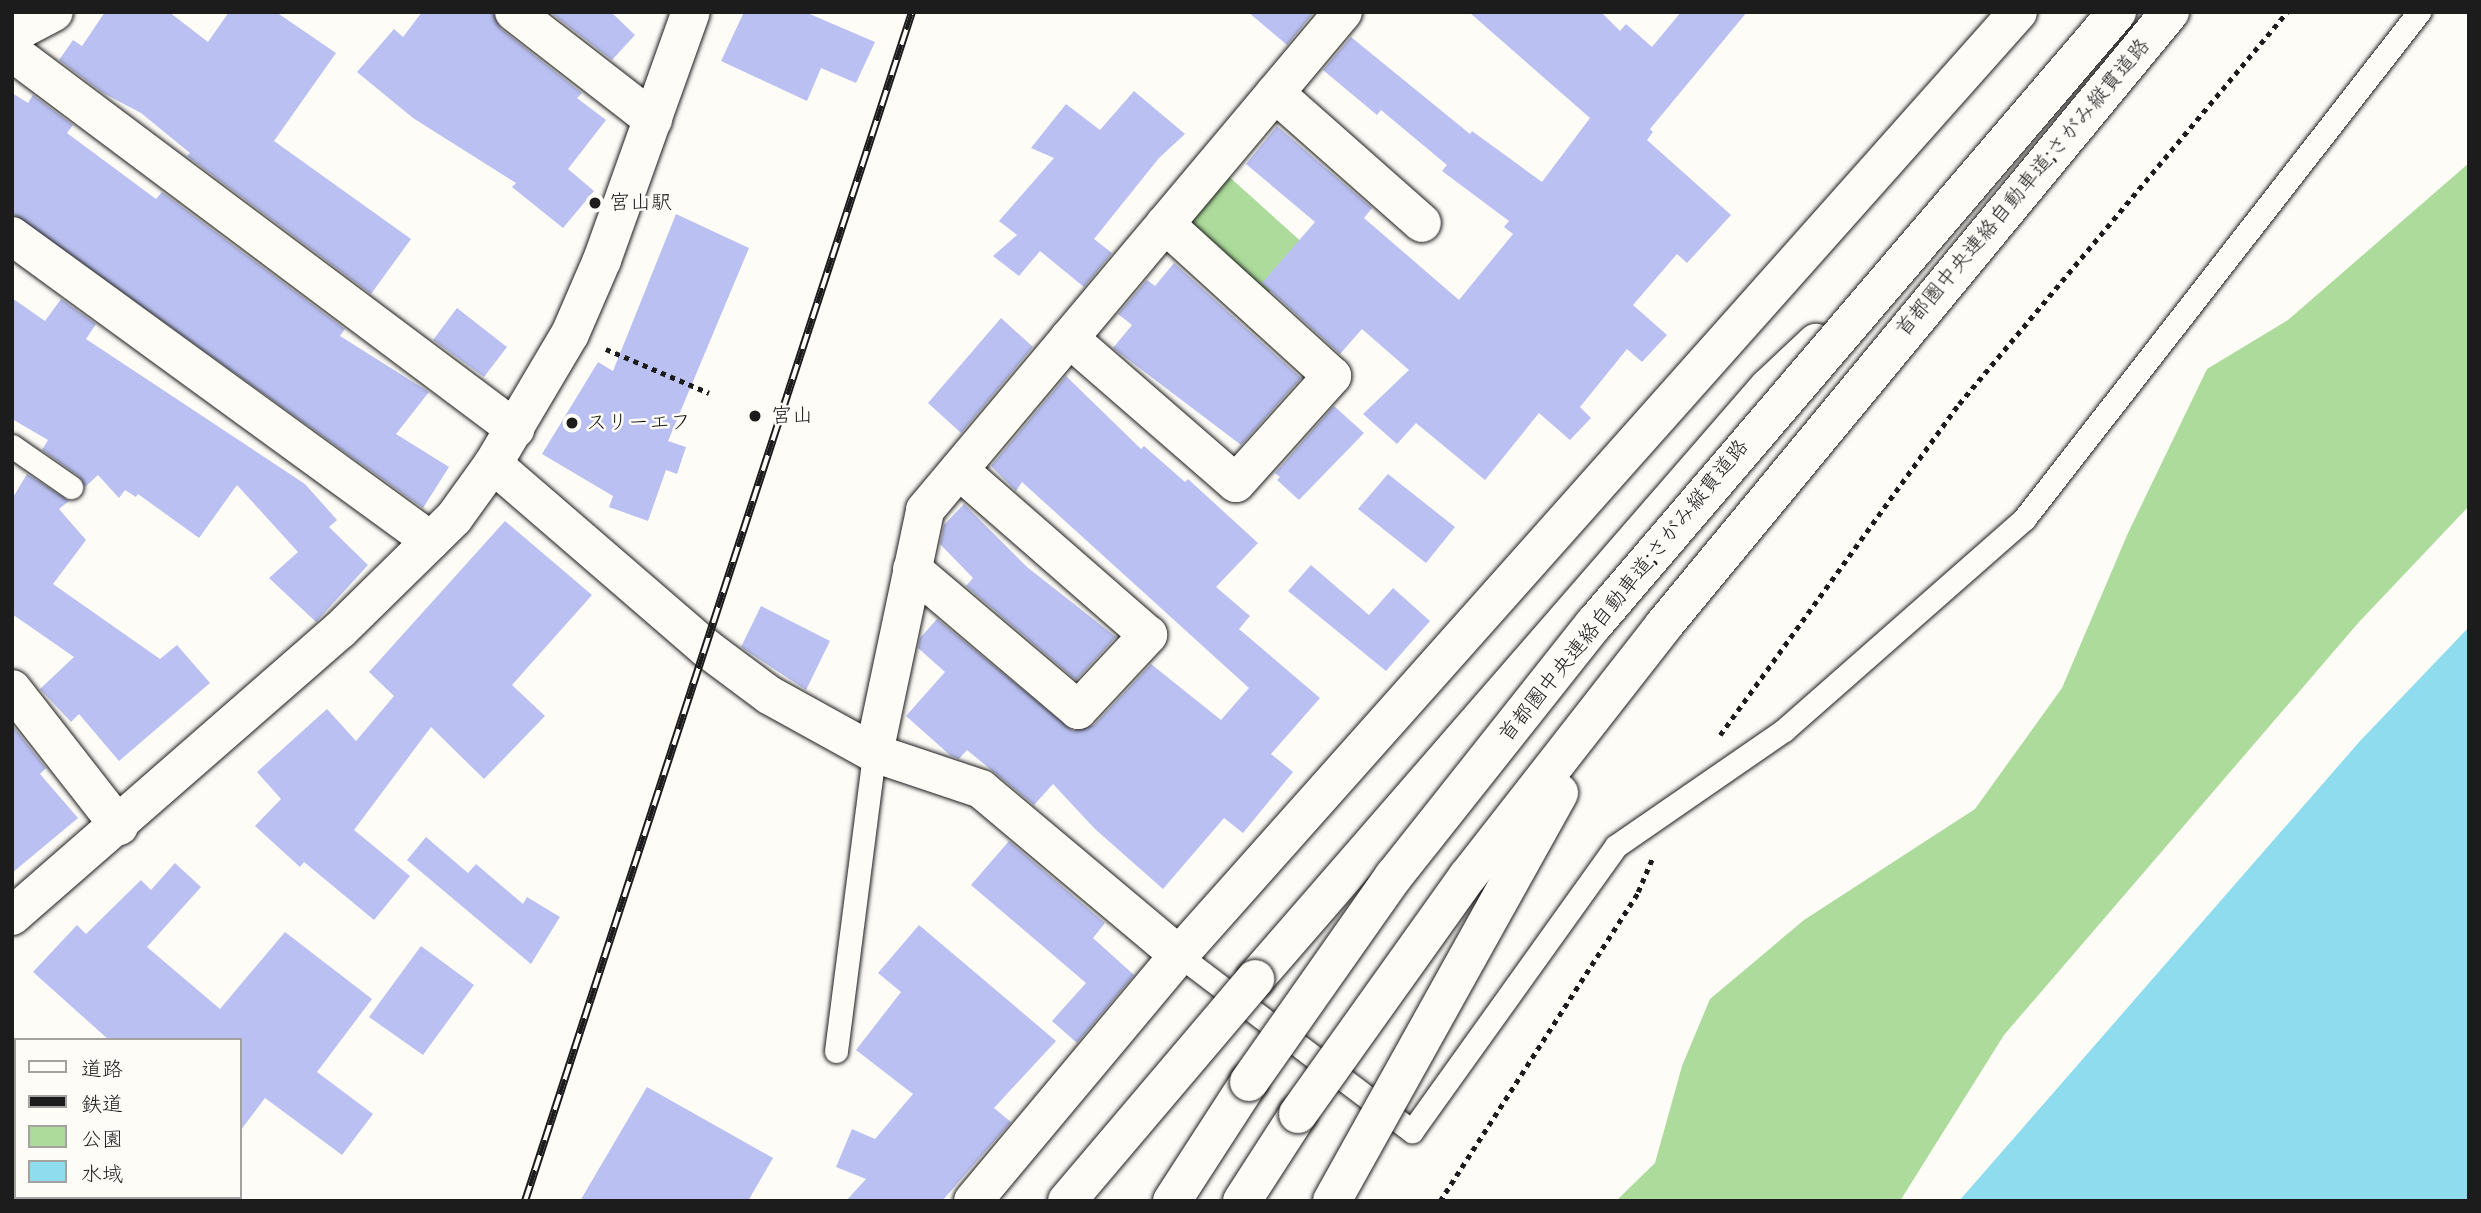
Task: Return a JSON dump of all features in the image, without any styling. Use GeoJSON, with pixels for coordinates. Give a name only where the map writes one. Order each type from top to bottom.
{"type":"FeatureCollection","features":[{"type":"Feature","properties":{"kind":"main road"},"geometry":{"type":"LineString","coordinates":[[12,34],[54,12]]}},
{"type":"Feature","properties":{"kind":"main road"},"geometry":{"type":"LineString","coordinates":[[514,12],[653,120]]}},
{"type":"Feature","properties":{"kind":"main road"},"geometry":{"type":"LineString","coordinates":[[12,916],[119,826],[340,630],[431,541],[493,464],[570,334],[653,120],[691,12]]}},
{"type":"Feature","properties":{"kind":"main road"},"geometry":{"type":"LineString","coordinates":[[874,753],[925,510],[1343,12]]}},
{"type":"Feature","properties":{"kind":"main road"},"geometry":{"type":"LineString","coordinates":[[973,1201],[1180,955],[2018,12]]}},
{"type":"Feature","properties":{"kind":"main road","name":"首都圏中央連絡自動車道;さがみ縦貫道路"},"geometry":{"type":"LineString","coordinates":[[1172,1201],[1394,876],[1594,624],[1876,289],[2117,12]]}},
{"type":"Feature","properties":{"kind":"main road","name":"首都圏中央連絡自動車道;さがみ縦貫道路"},"geometry":{"type":"LineString","coordinates":[[1242,1201],[1298,1114],[1468,876],[1664,625],[2170,12]]}},
{"type":"Feature","properties":{"kind":"main road"},"geometry":{"type":"LineString","coordinates":[[12,52],[515,429]]}},
{"type":"Feature","properties":{"kind":"main road"},"geometry":{"type":"LineString","coordinates":[[1275,93],[1422,223]]}},
{"type":"Feature","properties":{"kind":"main road"},"geometry":{"type":"LineString","coordinates":[[1069,338],[1236,483],[1332,376],[1165,224]]}},
{"type":"Feature","properties":{"kind":"main road"},"geometry":{"type":"LineString","coordinates":[[12,236],[431,541]]}},
{"type":"Feature","properties":{"kind":"main road"},"geometry":{"type":"LineString","coordinates":[[1067,1201],[1768,388],[1876,289]]}},
{"type":"Feature","properties":{"kind":"main road"},"geometry":{"type":"LineString","coordinates":[[493,464],[726,664],[769,695],[874,753],[981,789],[1180,955]]}},
{"type":"Feature","properties":{"kind":"main road"},"geometry":{"type":"LineString","coordinates":[[912,569],[1078,710],[1148,635],[959,470]]}},
{"type":"Feature","properties":{"kind":"main road"},"geometry":{"type":"LineString","coordinates":[[1332,1201],[1541,822],[1664,625]]}},
{"type":"Feature","properties":{"kind":"main road"},"geometry":{"type":"LineString","coordinates":[[12,689],[119,826]]}},
{"type":"Feature","properties":{"kind":"lane"},"geometry":{"type":"LineString","coordinates":[[1180,955],[1412,1130],[1616,846],[1676,802],[1784,730],[2024,519],[2419,12]]}},
{"type":"Feature","properties":{"kind":"lane"},"geometry":{"type":"LineString","coordinates":[[12,446],[71,487]]}},
{"type":"Feature","properties":{"kind":"lane"},"geometry":{"type":"LineString","coordinates":[[836,1051],[874,753]]}},
{"type":"Feature","properties":{"kind":"path"},"geometry":{"type":"LineString","coordinates":[[1714,744],[1959,404],[2287,12]]}},
{"type":"Feature","properties":{"kind":"path"},"geometry":{"type":"LineString","coordinates":[[570,334],[709,393]]}},
{"type":"Feature","properties":{"kind":"path"},"geometry":{"type":"LineString","coordinates":[[1440,1201],[1638,892],[1676,802]]}},
{"type":"Feature","properties":{"kind":"green space"},"geometry":{"type":"Polygon","coordinates":[[[2469,163],[2469,506],[2359,622],[2004,1035],[1900,1201],[1616,1201],[1655,1163],[1682,1066],[1710,999],[1804,920],[1975,809],[2062,688],[2128,533],[2207,369],[2288,320],[2469,163]]]}},
{"type":"Feature","properties":{"kind":"green space"},"geometry":{"type":"Polygon","coordinates":[[[1225,173],[1306,246],[1266,296],[1182,224],[1225,173]]]}},
{"type":"Feature","properties":{"kind":"water"},"geometry":{"type":"Polygon","coordinates":[[[2469,627],[2469,1201],[1959,1201],[2360,741],[2469,627]]]}},
{"type":"Feature","properties":{"kind":"building"},"geometry":{"type":"Polygon","coordinates":[[[105,12],[169,12],[208,42],[229,12],[276,12],[336,53],[274,141],[411,239],[371,294],[187,156],[190,153],[141,113],[103,93],[59,60],[73,40],[82,46],[105,12]]]}},
{"type":"Feature","properties":{"kind":"building"},"geometry":{"type":"Polygon","coordinates":[[[422,12],[493,12],[501,29],[582,93],[577,98],[606,120],[568,169],[594,191],[563,228],[512,187],[516,183],[413,118],[357,72],[394,29],[403,37],[422,12]]]}},
{"type":"Feature","properties":{"kind":"building"},"geometry":{"type":"Polygon","coordinates":[[[550,12],[611,12],[635,35],[612,60],[550,12]]]}},
{"type":"Feature","properties":{"kind":"building"},"geometry":{"type":"Polygon","coordinates":[[[744,12],[805,12],[875,42],[856,83],[821,68],[807,101],[721,61],[744,12]]]}},
{"type":"Feature","properties":{"kind":"building"},"geometry":{"type":"Polygon","coordinates":[[[1248,12],[1314,12],[1287,45],[1248,12]]]}},
{"type":"Feature","properties":{"kind":"building"},"geometry":{"type":"Polygon","coordinates":[[[1469,12],[1601,12],[1620,31],[1626,24],[1652,47],[1681,12],[1747,12],[1650,129],[1653,132],[1647,140],[1731,215],[1687,263],[1677,254],[1633,305],[1667,335],[1642,362],[1627,349],[1580,407],[1591,418],[1570,440],[1539,413],[1485,480],[1416,423],[1397,444],[1363,414],[1409,370],[1362,329],[1340,354],[1262,283],[1315,222],[1246,164],[1277,126],[1372,208],[1364,218],[1459,300],[1513,234],[1504,227],[1509,221],[1442,171],[1447,165],[1381,110],[1377,115],[1323,70],[1351,37],[1470,134],[1472,131],[1542,182],[1590,118],[1469,12]]]}},
{"type":"Feature","properties":{"kind":"building"},"geometry":{"type":"Polygon","coordinates":[[[1134,91],[1185,134],[1159,158],[1094,239],[1112,253],[1084,287],[1040,251],[1019,276],[993,256],[1017,235],[999,221],[1054,158],[1031,148],[1066,104],[1100,130],[1134,91]]]}},
{"type":"Feature","properties":{"kind":"building"},"geometry":{"type":"Polygon","coordinates":[[[12,93],[28,103],[33,95],[73,125],[67,133],[156,199],[162,192],[345,329],[340,336],[429,392],[396,434],[449,467],[423,508],[12,213],[12,93]]]}},
{"type":"Feature","properties":{"kind":"building"},"geometry":{"type":"Polygon","coordinates":[[[676,214],[749,248],[668,441],[686,447],[677,474],[666,470],[648,521],[609,507],[613,496],[542,454],[598,362],[613,371],[676,214]]]}},
{"type":"Feature","properties":{"kind":"building"},"geometry":{"type":"Polygon","coordinates":[[[1174,263],[1301,378],[1241,445],[1113,348],[1132,325],[1118,314],[1147,280],[1155,286],[1174,263]]]}},
{"type":"Feature","properties":{"kind":"building"},"geometry":{"type":"Polygon","coordinates":[[[12,298],[45,321],[61,299],[96,324],[86,339],[305,484],[337,520],[329,527],[368,565],[316,622],[269,578],[298,552],[237,485],[199,538],[138,494],[136,497],[125,490],[119,498],[98,475],[85,487],[79,476],[42,450],[48,440],[12,419],[12,298]]]}},
{"type":"Feature","properties":{"kind":"building"},"geometry":{"type":"Polygon","coordinates":[[[457,308],[507,347],[484,377],[433,340],[457,308]]]}},
{"type":"Feature","properties":{"kind":"building"},"geometry":{"type":"Polygon","coordinates":[[[1001,318],[1033,347],[961,433],[928,403],[1001,318]]]}},
{"type":"Feature","properties":{"kind":"building"},"geometry":{"type":"Polygon","coordinates":[[[1066,376],[1141,449],[1144,446],[1185,482],[1188,479],[1258,543],[1216,587],[1250,616],[1239,629],[1320,698],[1271,754],[1293,772],[1243,833],[1224,818],[1163,889],[1095,829],[1053,784],[1034,805],[967,750],[959,759],[951,756],[906,716],[945,672],[918,648],[920,638],[937,619],[1073,731],[1094,725],[1151,664],[1221,720],[1249,688],[1022,482],[1016,491],[991,466],[1066,376]]]}},
{"type":"Feature","properties":{"kind":"building"},"geometry":{"type":"Polygon","coordinates":[[[1334,406],[1364,433],[1299,500],[1277,480],[1280,477],[1275,473],[1334,406]]]}},
{"type":"Feature","properties":{"kind":"building"},"geometry":{"type":"Polygon","coordinates":[[[27,474],[69,501],[59,509],[86,540],[53,584],[160,659],[177,645],[210,683],[119,761],[79,714],[71,722],[40,689],[74,657],[12,614],[12,499],[27,474]]]}},
{"type":"Feature","properties":{"kind":"building"},"geometry":{"type":"Polygon","coordinates":[[[1388,474],[1455,527],[1426,563],[1358,509],[1388,474]]]}},
{"type":"Feature","properties":{"kind":"building"},"geometry":{"type":"Polygon","coordinates":[[[964,504],[1027,567],[1116,637],[1076,680],[966,586],[973,578],[940,544],[944,525],[964,504]]]}},
{"type":"Feature","properties":{"kind":"building"},"geometry":{"type":"Polygon","coordinates":[[[505,521],[592,595],[512,685],[545,716],[484,779],[431,727],[354,830],[410,876],[374,920],[304,862],[300,867],[255,826],[281,799],[257,772],[327,709],[356,741],[394,696],[369,672],[505,521]]]}},
{"type":"Feature","properties":{"kind":"building"},"geometry":{"type":"Polygon","coordinates":[[[1311,565],[1369,615],[1393,588],[1430,621],[1386,671],[1288,591],[1311,565]]]}},
{"type":"Feature","properties":{"kind":"building"},"geometry":{"type":"Polygon","coordinates":[[[761,606],[830,641],[806,690],[741,647],[761,606]]]}},
{"type":"Feature","properties":{"kind":"building"},"geometry":{"type":"Polygon","coordinates":[[[12,725],[46,768],[40,774],[78,818],[12,873],[12,725]]]}},
{"type":"Feature","properties":{"kind":"building"},"geometry":{"type":"Polygon","coordinates":[[[426,837],[468,873],[476,864],[523,904],[527,897],[560,917],[531,964],[407,860],[426,837]]]}},
{"type":"Feature","properties":{"kind":"building"},"geometry":{"type":"Polygon","coordinates":[[[1009,841],[1105,923],[1093,938],[1134,975],[1077,1043],[1052,1021],[1086,983],[971,885],[1009,841]]]}},
{"type":"Feature","properties":{"kind":"building"},"geometry":{"type":"Polygon","coordinates":[[[175,863],[201,887],[147,947],[220,1009],[285,932],[372,999],[317,1072],[373,1114],[342,1155],[265,1098],[242,1128],[242,1038],[107,1038],[33,972],[77,925],[86,934],[141,880],[151,890],[175,863]]]}},
{"type":"Feature","properties":{"kind":"building"},"geometry":{"type":"Polygon","coordinates":[[[919,925],[1056,1041],[994,1108],[1011,1122],[942,1201],[846,1201],[866,1179],[836,1167],[852,1129],[875,1139],[913,1094],[856,1050],[901,992],[878,973],[919,925]]]}},
{"type":"Feature","properties":{"kind":"building"},"geometry":{"type":"Polygon","coordinates":[[[421,946],[474,985],[423,1055],[369,1017],[421,946]]]}},
{"type":"Feature","properties":{"kind":"building"},"geometry":{"type":"Polygon","coordinates":[[[647,1087],[773,1158],[748,1201],[580,1201],[647,1087]]]}},
{"type":"Feature","properties":{"kind":"railway"},"geometry":{"type":"LineString","coordinates":[[525,1201],[912,12]]}},
{"type":"Feature","properties":{"kind":"place","name":"宮山駅"},"geometry":{"type":"Point","coordinates":[595,203]}},
{"type":"Feature","properties":{"kind":"place","name":"宮山"},"geometry":{"type":"Point","coordinates":[755,416]}},
{"type":"Feature","properties":{"kind":"place","name":"スリーエフ"},"geometry":{"type":"Point","coordinates":[572,423]}}]}
